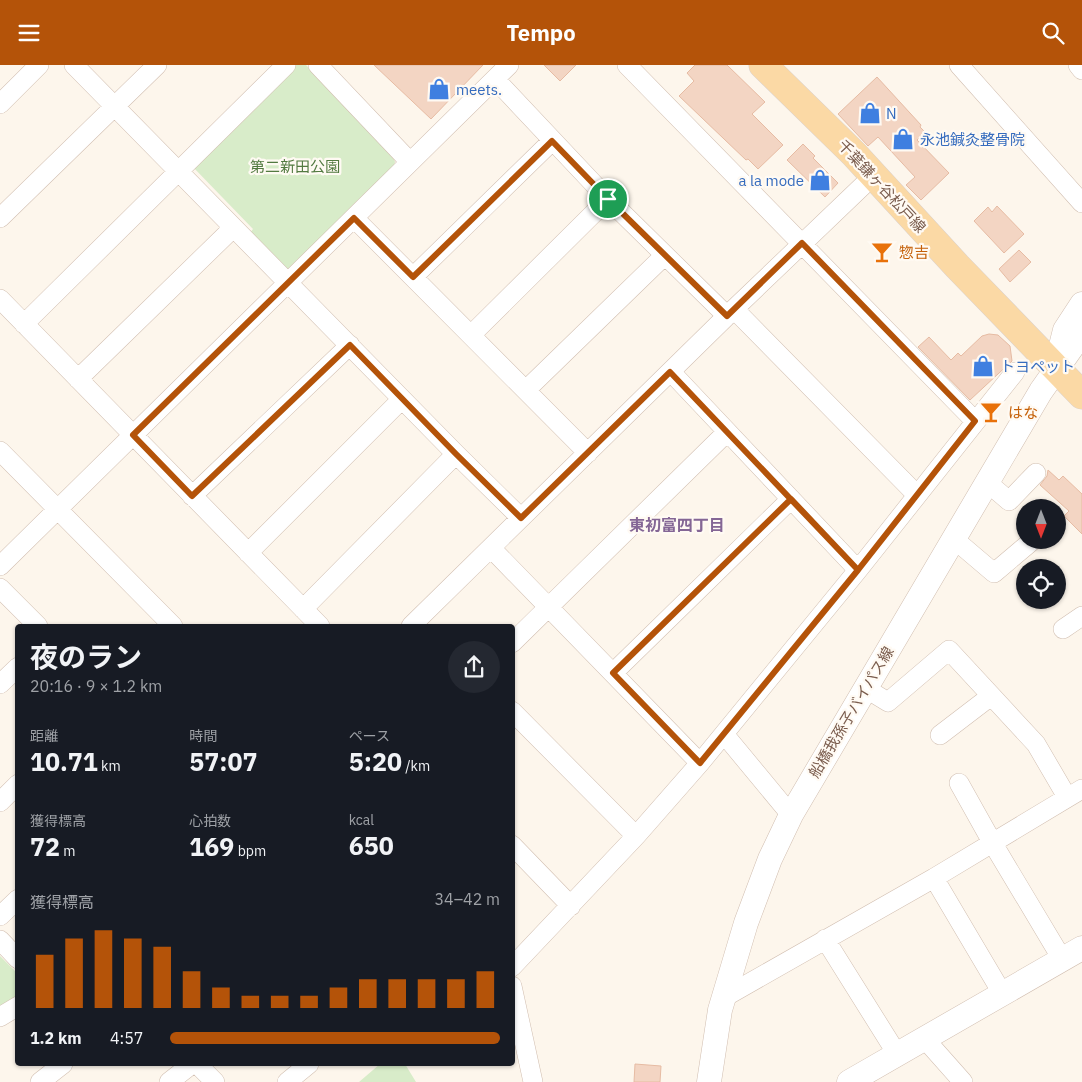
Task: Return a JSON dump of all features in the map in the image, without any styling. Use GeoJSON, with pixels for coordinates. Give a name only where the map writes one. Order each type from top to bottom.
{"type":"FeatureCollection","features":[{"type":"Feature","properties":{"kind":"main road","name":"千葉鎌ヶ谷松戸線"},"geometry":{"type":"LineString","coordinates":[[764,65],[874,175],[957,266],[1082,395]]}},
{"type":"Feature","properties":{"kind":"street"},"geometry":{"type":"LineString","coordinates":[[0,103],[39,65]]}},
{"type":"Feature","properties":{"kind":"street"},"geometry":{"type":"LineString","coordinates":[[74,65],[521,518]]}},
{"type":"Feature","properties":{"kind":"street"},"geometry":{"type":"LineString","coordinates":[[0,218],[156,65]]}},
{"type":"Feature","properties":{"kind":"street"},"geometry":{"type":"LineString","coordinates":[[24,324],[286,65]]}},
{"type":"Feature","properties":{"kind":"street"},"geometry":{"type":"LineString","coordinates":[[318,65],[410,162]]}},
{"type":"Feature","properties":{"kind":"street"},"geometry":{"type":"LineString","coordinates":[[0,566],[509,65]]}},
{"type":"Feature","properties":{"kind":"street"},"geometry":{"type":"LineString","coordinates":[[627,65],[975,421]]}},
{"type":"Feature","properties":{"kind":"street"},"geometry":{"type":"LineString","coordinates":[[959,65],[1082,203]]}},
{"type":"Feature","properties":{"kind":"street"},"geometry":{"type":"LineString","coordinates":[[1078,65],[1082,70]]}},
{"type":"Feature","properties":{"kind":"street"},"geometry":{"type":"LineString","coordinates":[[495,79],[552,141],[664,256],[731,312],[917,495]]}},
{"type":"Feature","properties":{"kind":"street"},"geometry":{"type":"LineString","coordinates":[[413,277],[552,141]]}},
{"type":"Feature","properties":{"kind":"street"},"geometry":{"type":"LineString","coordinates":[[413,624],[731,312],[874,175]]}},
{"type":"Feature","properties":{"kind":"street"},"geometry":{"type":"LineString","coordinates":[[471,335],[608,199]]}},
{"type":"Feature","properties":{"kind":"street"},"geometry":{"type":"LineString","coordinates":[[354,218],[588,453]]}},
{"type":"Feature","properties":{"kind":"street"},"geometry":{"type":"LineString","coordinates":[[78,379],[233,228]]}},
{"type":"Feature","properties":{"kind":"street"},"geometry":{"type":"LineString","coordinates":[[526,390],[664,256]]}},
{"type":"Feature","properties":{"kind":"street"},"geometry":{"type":"LineString","coordinates":[[0,299],[318,624]]}},
{"type":"Feature","properties":{"kind":"street","name":"船橋我孫子バイパス線"},"geometry":{"type":"LineString","coordinates":[[1056,369],[1066,330],[1082,304]]}},
{"type":"Feature","properties":{"kind":"street","name":"船橋我孫子バイパス線"},"geometry":{"type":"LineString","coordinates":[[709,1082],[723,998],[746,923],[770,859],[791,815],[1041,391],[1082,333]]}},
{"type":"Feature","properties":{"kind":"street"},"geometry":{"type":"LineString","coordinates":[[192,496],[350,345]]}},
{"type":"Feature","properties":{"kind":"street"},"geometry":{"type":"LineString","coordinates":[[670,372],[858,570]]}},
{"type":"Feature","properties":{"kind":"street"},"geometry":{"type":"LineString","coordinates":[[515,964],[636,836],[700,763],[858,570],[1015,372]]}},
{"type":"Feature","properties":{"kind":"street"},"geometry":{"type":"LineString","coordinates":[[248,553],[402,399]]}},
{"type":"Feature","properties":{"kind":"street"},"geometry":{"type":"LineString","coordinates":[[515,640],[727,432]]}},
{"type":"Feature","properties":{"kind":"street"},"geometry":{"type":"LineString","coordinates":[[0,451],[171,624]]}},
{"type":"Feature","properties":{"kind":"street"},"geometry":{"type":"LineString","coordinates":[[303,609],[456,454]]}},
{"type":"Feature","properties":{"kind":"street"},"geometry":{"type":"LineString","coordinates":[[988,483],[1010,501],[1036,473]]}},
{"type":"Feature","properties":{"kind":"street"},"geometry":{"type":"LineString","coordinates":[[613,673],[791,499]]}},
{"type":"Feature","properties":{"kind":"street"},"geometry":{"type":"LineString","coordinates":[[954,539],[994,573],[1022,549]]}},
{"type":"Feature","properties":{"kind":"street"},"geometry":{"type":"LineString","coordinates":[[491,548],[700,763]]}},
{"type":"Feature","properties":{"kind":"street"},"geometry":{"type":"LineString","coordinates":[[0,588],[36,624]]}},
{"type":"Feature","properties":{"kind":"street"},"geometry":{"type":"LineString","coordinates":[[1063,629],[1082,616]]}},
{"type":"Feature","properties":{"kind":"street"},"geometry":{"type":"LineString","coordinates":[[723,998],[934,877],[1074,793],[1036,744],[948,650],[888,702],[865,688]]}},
{"type":"Feature","properties":{"kind":"street"},"geometry":{"type":"LineString","coordinates":[[0,684],[15,670]]}},
{"type":"Feature","properties":{"kind":"street"},"geometry":{"type":"LineString","coordinates":[[940,735],[991,696]]}},
{"type":"Feature","properties":{"kind":"street"},"geometry":{"type":"LineString","coordinates":[[515,714],[636,836]]}},
{"type":"Feature","properties":{"kind":"street"},"geometry":{"type":"LineString","coordinates":[[724,734],[791,815]]}},
{"type":"Feature","properties":{"kind":"street"},"geometry":{"type":"LineString","coordinates":[[849,1082],[1072,954],[992,843],[959,783]]}},
{"type":"Feature","properties":{"kind":"street"},"geometry":{"type":"LineString","coordinates":[[0,802],[15,787]]}},
{"type":"Feature","properties":{"kind":"street"},"geometry":{"type":"LineString","coordinates":[[515,848],[571,906]]}},
{"type":"Feature","properties":{"kind":"street"},"geometry":{"type":"LineString","coordinates":[[934,877],[1002,993]]}},
{"type":"Feature","properties":{"kind":"street"},"geometry":{"type":"LineString","coordinates":[[0,916],[15,902]]}},
{"type":"Feature","properties":{"kind":"street"},"geometry":{"type":"LineString","coordinates":[[825,939],[897,1054]]}},
{"type":"Feature","properties":{"kind":"street"},"geometry":{"type":"LineString","coordinates":[[0,940],[15,956]]}},
{"type":"Feature","properties":{"kind":"street"},"geometry":{"type":"LineString","coordinates":[[515,1000],[533,1082]]}},
{"type":"Feature","properties":{"kind":"street"},"geometry":{"type":"LineString","coordinates":[[0,1017],[15,1008]]}},
{"type":"Feature","properties":{"kind":"street"},"geometry":{"type":"LineString","coordinates":[[924,1038],[963,1082]]}},
{"type":"Feature","properties":{"kind":"street"},"geometry":{"type":"LineString","coordinates":[[40,1082],[60,1066]]}},
{"type":"Feature","properties":{"kind":"street"},"geometry":{"type":"LineString","coordinates":[[169,1082],[189,1066]]}},
{"type":"Feature","properties":{"kind":"street"},"geometry":{"type":"LineString","coordinates":[[199,1066],[215,1082]]}},
{"type":"Feature","properties":{"kind":"street"},"geometry":{"type":"LineString","coordinates":[[287,1082],[307,1066]]}},
{"type":"Feature","properties":{"kind":"green space","name":"第二新田公園"},"geometry":{"type":"Polygon","coordinates":[[[294,65],[306,65],[391,152],[395,162],[392,174],[292,270],[284,269],[250,233],[253,229],[191,165],[294,65]]]}},
{"type":"Feature","properties":{"kind":"green space"},"geometry":{"type":"Polygon","coordinates":[[[0,956],[15,971],[15,1000],[0,1011],[0,956]]]}},
{"type":"Feature","properties":{"kind":"green space"},"geometry":{"type":"Polygon","coordinates":[[[378,1066],[406,1066],[416,1082],[359,1082],[378,1066]]]}},
{"type":"Feature","properties":{"kind":"building"},"geometry":{"type":"Polygon","coordinates":[[[374,65],[483,65],[431,119],[374,65]]]}},
{"type":"Feature","properties":{"kind":"building"},"geometry":{"type":"Polygon","coordinates":[[[544,65],[576,65],[560,81],[544,65]]]}},
{"type":"Feature","properties":{"kind":"building"},"geometry":{"type":"Polygon","coordinates":[[[695,65],[727,65],[765,102],[752,114],[783,145],[758,169],[748,159],[746,160],[679,96],[694,81],[687,73],[695,65]]]}},
{"type":"Feature","properties":{"kind":"building"},"geometry":{"type":"Polygon","coordinates":[[[877,77],[921,125],[920,127],[925,132],[917,140],[949,173],[921,200],[906,185],[915,177],[878,137],[868,146],[838,114],[877,77]]]}},
{"type":"Feature","properties":{"kind":"building"},"geometry":{"type":"Polygon","coordinates":[[[803,144],[815,156],[813,158],[838,183],[825,197],[787,160],[803,144]]]}},
{"type":"Feature","properties":{"kind":"building"},"geometry":{"type":"Polygon","coordinates":[[[997,206],[1024,234],[1004,253],[974,221],[988,207],[992,212],[997,206]]]}},
{"type":"Feature","properties":{"kind":"building"},"geometry":{"type":"Polygon","coordinates":[[[1019,250],[1031,262],[1010,282],[999,269],[1019,250]]]}},
{"type":"Feature","properties":{"kind":"building"},"geometry":{"type":"Polygon","coordinates":[[[989,334],[998,335],[1010,346],[1012,361],[970,400],[918,347],[929,337],[951,360],[958,353],[961,356],[982,336],[989,334]]]}},
{"type":"Feature","properties":{"kind":"building"},"geometry":{"type":"Polygon","coordinates":[[[1048,470],[1059,480],[1063,476],[1082,494],[1082,534],[1066,518],[1066,514],[1069,511],[1066,508],[1066,499],[1056,499],[1040,485],[1047,476],[1048,470]]]}},
{"type":"Feature","properties":{"kind":"building"},"geometry":{"type":"Polygon","coordinates":[[[635,1064],[661,1066],[660,1082],[634,1082],[635,1064]]]}},
{"type":"Feature","properties":{"kind":"place","name":"meets."},"geometry":{"type":"Point","coordinates":[439,89]}},
{"type":"Feature","properties":{"kind":"place","name":"N"},"geometry":{"type":"Point","coordinates":[870,113]}},
{"type":"Feature","properties":{"kind":"place","name":"永池鍼灸整骨院"},"geometry":{"type":"Point","coordinates":[903,139]}},
{"type":"Feature","properties":{"kind":"place","name":"a la mode"},"geometry":{"type":"Point","coordinates":[820,180]}},
{"type":"Feature","properties":{"kind":"place","name":"惣吉"},"geometry":{"type":"Point","coordinates":[882,252]}},
{"type":"Feature","properties":{"kind":"place","name":"トヨペット"},"geometry":{"type":"Point","coordinates":[983,366]}},
{"type":"Feature","properties":{"kind":"place","name":"はな"},"geometry":{"type":"Point","coordinates":[991,412]}},
{"type":"Feature","properties":{"kind":"district","name":"東初富四丁目"},"geometry":{"type":"Point","coordinates":[677,525]}},
{"type":"Feature","properties":{"kind":"route"},"geometry":{"type":"LineString","coordinates":[[608,199],[552,141],[413,277],[354,218],[133,435],[192,496],[350,345],[521,518],[670,372],[858,570],[700,763],[613,673],[791,499],[858,570],[975,421],[802,243],[727,316],[608,199]]}}]}
